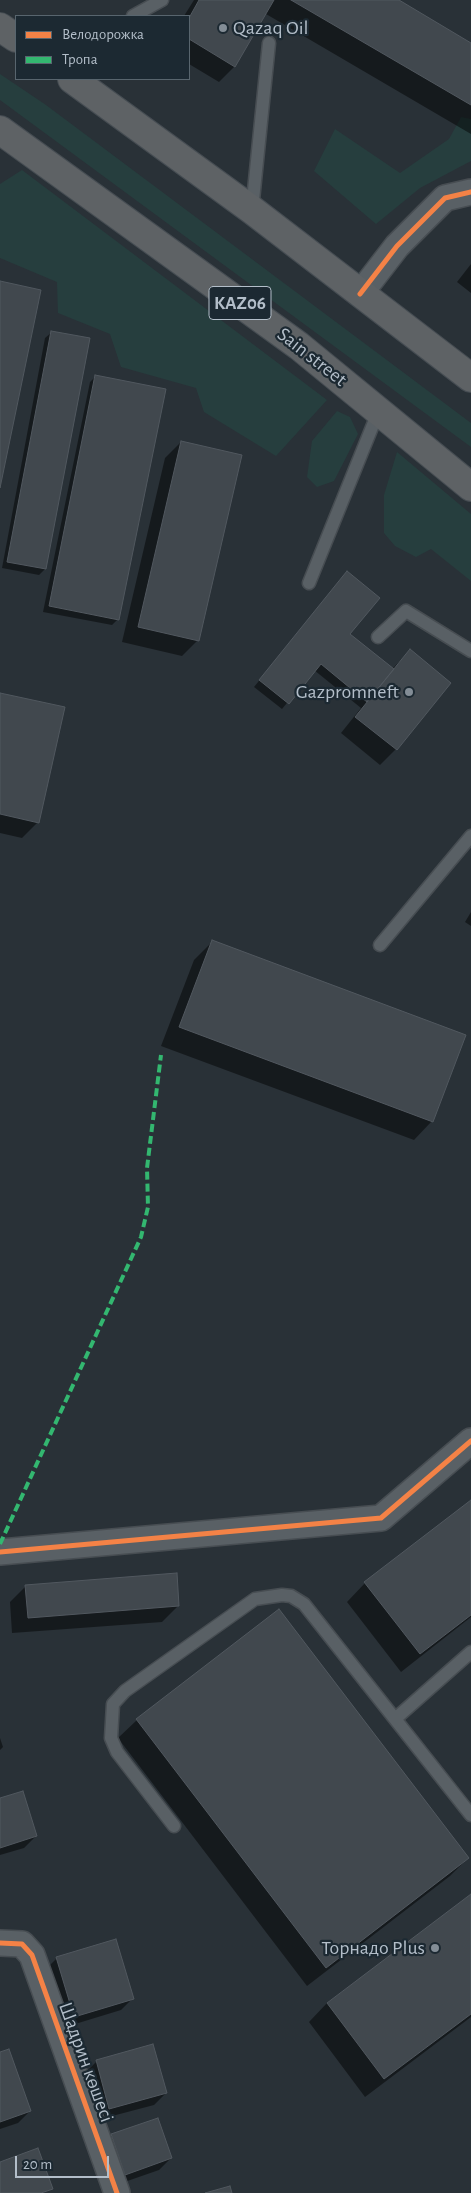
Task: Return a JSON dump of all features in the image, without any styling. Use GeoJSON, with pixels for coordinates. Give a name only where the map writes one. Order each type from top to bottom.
{"type":"FeatureCollection","features":[{"type":"Feature","properties":{"kind":"highway"},"geometry":{"type":"LineString","coordinates":[[0,27],[15,37]]}},
{"type":"Feature","properties":{"kind":"highway"},"geometry":{"type":"LineString","coordinates":[[73,80],[252,210],[471,378]]}},
{"type":"Feature","properties":{"kind":"highway","name":"Sain street"},"geometry":{"type":"LineString","coordinates":[[0,130],[299,346],[471,487]]}},
{"type":"Feature","properties":{"kind":"street"},"geometry":{"type":"LineString","coordinates":[[360,294],[397,246],[444,198],[471,192]]}},
{"type":"Feature","properties":{"kind":"street"},"geometry":{"type":"LineString","coordinates":[[0,1552],[381,1518],[471,1441]]}},
{"type":"Feature","properties":{"kind":"street","name":"Шадрин көшесі"},"geometry":{"type":"LineString","coordinates":[[11,1944],[32,1955],[117,2193]]}},
{"type":"Feature","properties":{"kind":"lane"},"geometry":{"type":"LineString","coordinates":[[135,15],[162,0]]}},
{"type":"Feature","properties":{"kind":"lane"},"geometry":{"type":"LineString","coordinates":[[252,210],[268,43]]}},
{"type":"Feature","properties":{"kind":"lane"},"geometry":{"type":"LineString","coordinates":[[309,583],[379,410]]}},
{"type":"Feature","properties":{"kind":"lane"},"geometry":{"type":"LineString","coordinates":[[378,637],[406,611],[471,651]]}},
{"type":"Feature","properties":{"kind":"lane"},"geometry":{"type":"LineString","coordinates":[[380,946],[471,836]]}},
{"type":"Feature","properties":{"kind":"lane"},"geometry":{"type":"LineString","coordinates":[[174,1826],[117,1752],[111,1738],[113,1704],[125,1691],[255,1599],[282,1595],[290,1596],[304,1604],[471,1815]]}},
{"type":"Feature","properties":{"kind":"lane"},"geometry":{"type":"LineString","coordinates":[[395,1719],[471,1652]]}},
{"type":"Feature","properties":{"kind":"green space"},"geometry":{"type":"Polygon","coordinates":[[[0,74],[46,105],[471,423],[471,447],[0,100],[0,74]]]}},
{"type":"Feature","properties":{"kind":"green space"},"geometry":{"type":"Polygon","coordinates":[[[461,117],[471,119],[471,161],[420,188],[376,224],[314,171],[335,129],[400,173],[449,139],[461,117]]]}},
{"type":"Feature","properties":{"kind":"green space"},"geometry":{"type":"Polygon","coordinates":[[[22,170],[327,400],[276,456],[204,412],[196,388],[121,367],[110,334],[58,313],[57,282],[0,258],[0,184],[22,170]]]}},
{"type":"Feature","properties":{"kind":"green space"},"geometry":{"type":"Polygon","coordinates":[[[337,411],[350,417],[358,434],[334,481],[317,487],[307,477],[312,441],[337,411]]]}},
{"type":"Feature","properties":{"kind":"green space"},"geometry":{"type":"Polygon","coordinates":[[[397,452],[471,514],[471,581],[431,549],[416,557],[395,546],[384,533],[384,495],[397,452]]]}},
{"type":"Feature","properties":{"kind":"building","name":"Qazaq Oil"},"geometry":{"type":"Polygon","coordinates":[[[199,0],[274,0],[235,67],[190,40],[190,16],[199,0]]]}},
{"type":"Feature","properties":{"kind":"building"},"geometry":{"type":"Polygon","coordinates":[[[291,0],[399,0],[471,43],[471,105],[291,0]]]}},
{"type":"Feature","properties":{"kind":"building"},"geometry":{"type":"Polygon","coordinates":[[[0,281],[41,290],[0,488],[0,281]]]}},
{"type":"Feature","properties":{"kind":"building"},"geometry":{"type":"Polygon","coordinates":[[[51,331],[90,338],[46,569],[7,562],[51,331]]]}},
{"type":"Feature","properties":{"kind":"building"},"geometry":{"type":"Polygon","coordinates":[[[95,375],[166,389],[119,620],[49,606],[95,375]]]}},
{"type":"Feature","properties":{"kind":"building"},"geometry":{"type":"Polygon","coordinates":[[[181,441],[242,455],[199,641],[138,627],[181,441]]]}},
{"type":"Feature","properties":{"kind":"building"},"geometry":{"type":"Polygon","coordinates":[[[347,571],[380,598],[350,634],[394,669],[367,702],[321,664],[289,704],[259,680],[347,571]]]}},
{"type":"Feature","properties":{"kind":"building","name":"Gazpromneft"},"geometry":{"type":"Polygon","coordinates":[[[410,649],[451,683],[397,750],[355,717],[410,649]]]}},
{"type":"Feature","properties":{"kind":"building"},"geometry":{"type":"Polygon","coordinates":[[[0,693],[65,707],[39,823],[0,814],[0,693]]]}},
{"type":"Feature","properties":{"kind":"building"},"geometry":{"type":"Polygon","coordinates":[[[212,940],[466,1035],[433,1122],[179,1027],[212,940]]]}},
{"type":"Feature","properties":{"kind":"building"},"geometry":{"type":"Polygon","coordinates":[[[471,1500],[471,1615],[420,1654],[364,1582],[471,1500]]]}},
{"type":"Feature","properties":{"kind":"building"},"geometry":{"type":"Polygon","coordinates":[[[177,1573],[179,1606],[28,1618],[25,1585],[177,1573]]]}},
{"type":"Feature","properties":{"kind":"building"},"geometry":{"type":"Polygon","coordinates":[[[279,1609],[469,1858],[326,1968],[136,1719],[279,1609]]]}},
{"type":"Feature","properties":{"kind":"building"},"geometry":{"type":"Polygon","coordinates":[[[23,1791],[37,1836],[0,1848],[0,1798],[23,1791]]]}},
{"type":"Feature","properties":{"kind":"building","name":"Торнадо Plus"},"geometry":{"type":"Polygon","coordinates":[[[471,1894],[471,2014],[384,2079],[327,2003],[471,1894]]]}},
{"type":"Feature","properties":{"kind":"building"},"geometry":{"type":"Polygon","coordinates":[[[116,1939],[134,1999],[74,2017],[56,1957],[116,1939]]]}},
{"type":"Feature","properties":{"kind":"building"},"geometry":{"type":"Polygon","coordinates":[[[153,2044],[167,2093],[109,2109],[96,2060],[153,2044]]]}},
{"type":"Feature","properties":{"kind":"building"},"geometry":{"type":"Polygon","coordinates":[[[9,2049],[31,2111],[0,2122],[0,2052],[9,2049]]]}},
{"type":"Feature","properties":{"kind":"building"},"geometry":{"type":"Polygon","coordinates":[[[158,2118],[172,2158],[125,2175],[111,2134],[158,2118]]]}},
{"type":"Feature","properties":{"kind":"building"},"geometry":{"type":"Polygon","coordinates":[[[38,2148],[53,2189],[41,2193],[0,2193],[0,2162],[38,2148]]]}},
{"type":"Feature","properties":{"kind":"building"},"geometry":{"type":"Polygon","coordinates":[[[230,2186],[232,2193],[205,2193],[230,2186]]]}},
{"type":"Feature","properties":{"kind":"marked path"},"geometry":{"type":"LineString","coordinates":[[0,1544],[141,1237],[148,1207],[147,1168],[161,1055]]}},
{"type":"Feature","properties":{"kind":"cycle path"},"geometry":{"type":"LineString","coordinates":[[360,294],[397,246],[445,198],[471,192]]}},
{"type":"Feature","properties":{"kind":"cycle path"},"geometry":{"type":"LineString","coordinates":[[0,1552],[381,1518],[471,1441]]}},
{"type":"Feature","properties":{"kind":"cycle path"},"geometry":{"type":"LineString","coordinates":[[0,1943],[22,1944],[32,1955],[117,2193]]}},
{"type":"Feature","properties":{"kind":"place","name":"Qazaq Oil"},"geometry":{"type":"Point","coordinates":[223,28]}},
{"type":"Feature","properties":{"kind":"place","name":"Gazpromneft"},"geometry":{"type":"Point","coordinates":[409,692]}},
{"type":"Feature","properties":{"kind":"place","name":"Торнадо Plus"},"geometry":{"type":"Point","coordinates":[435,1948]}}]}
